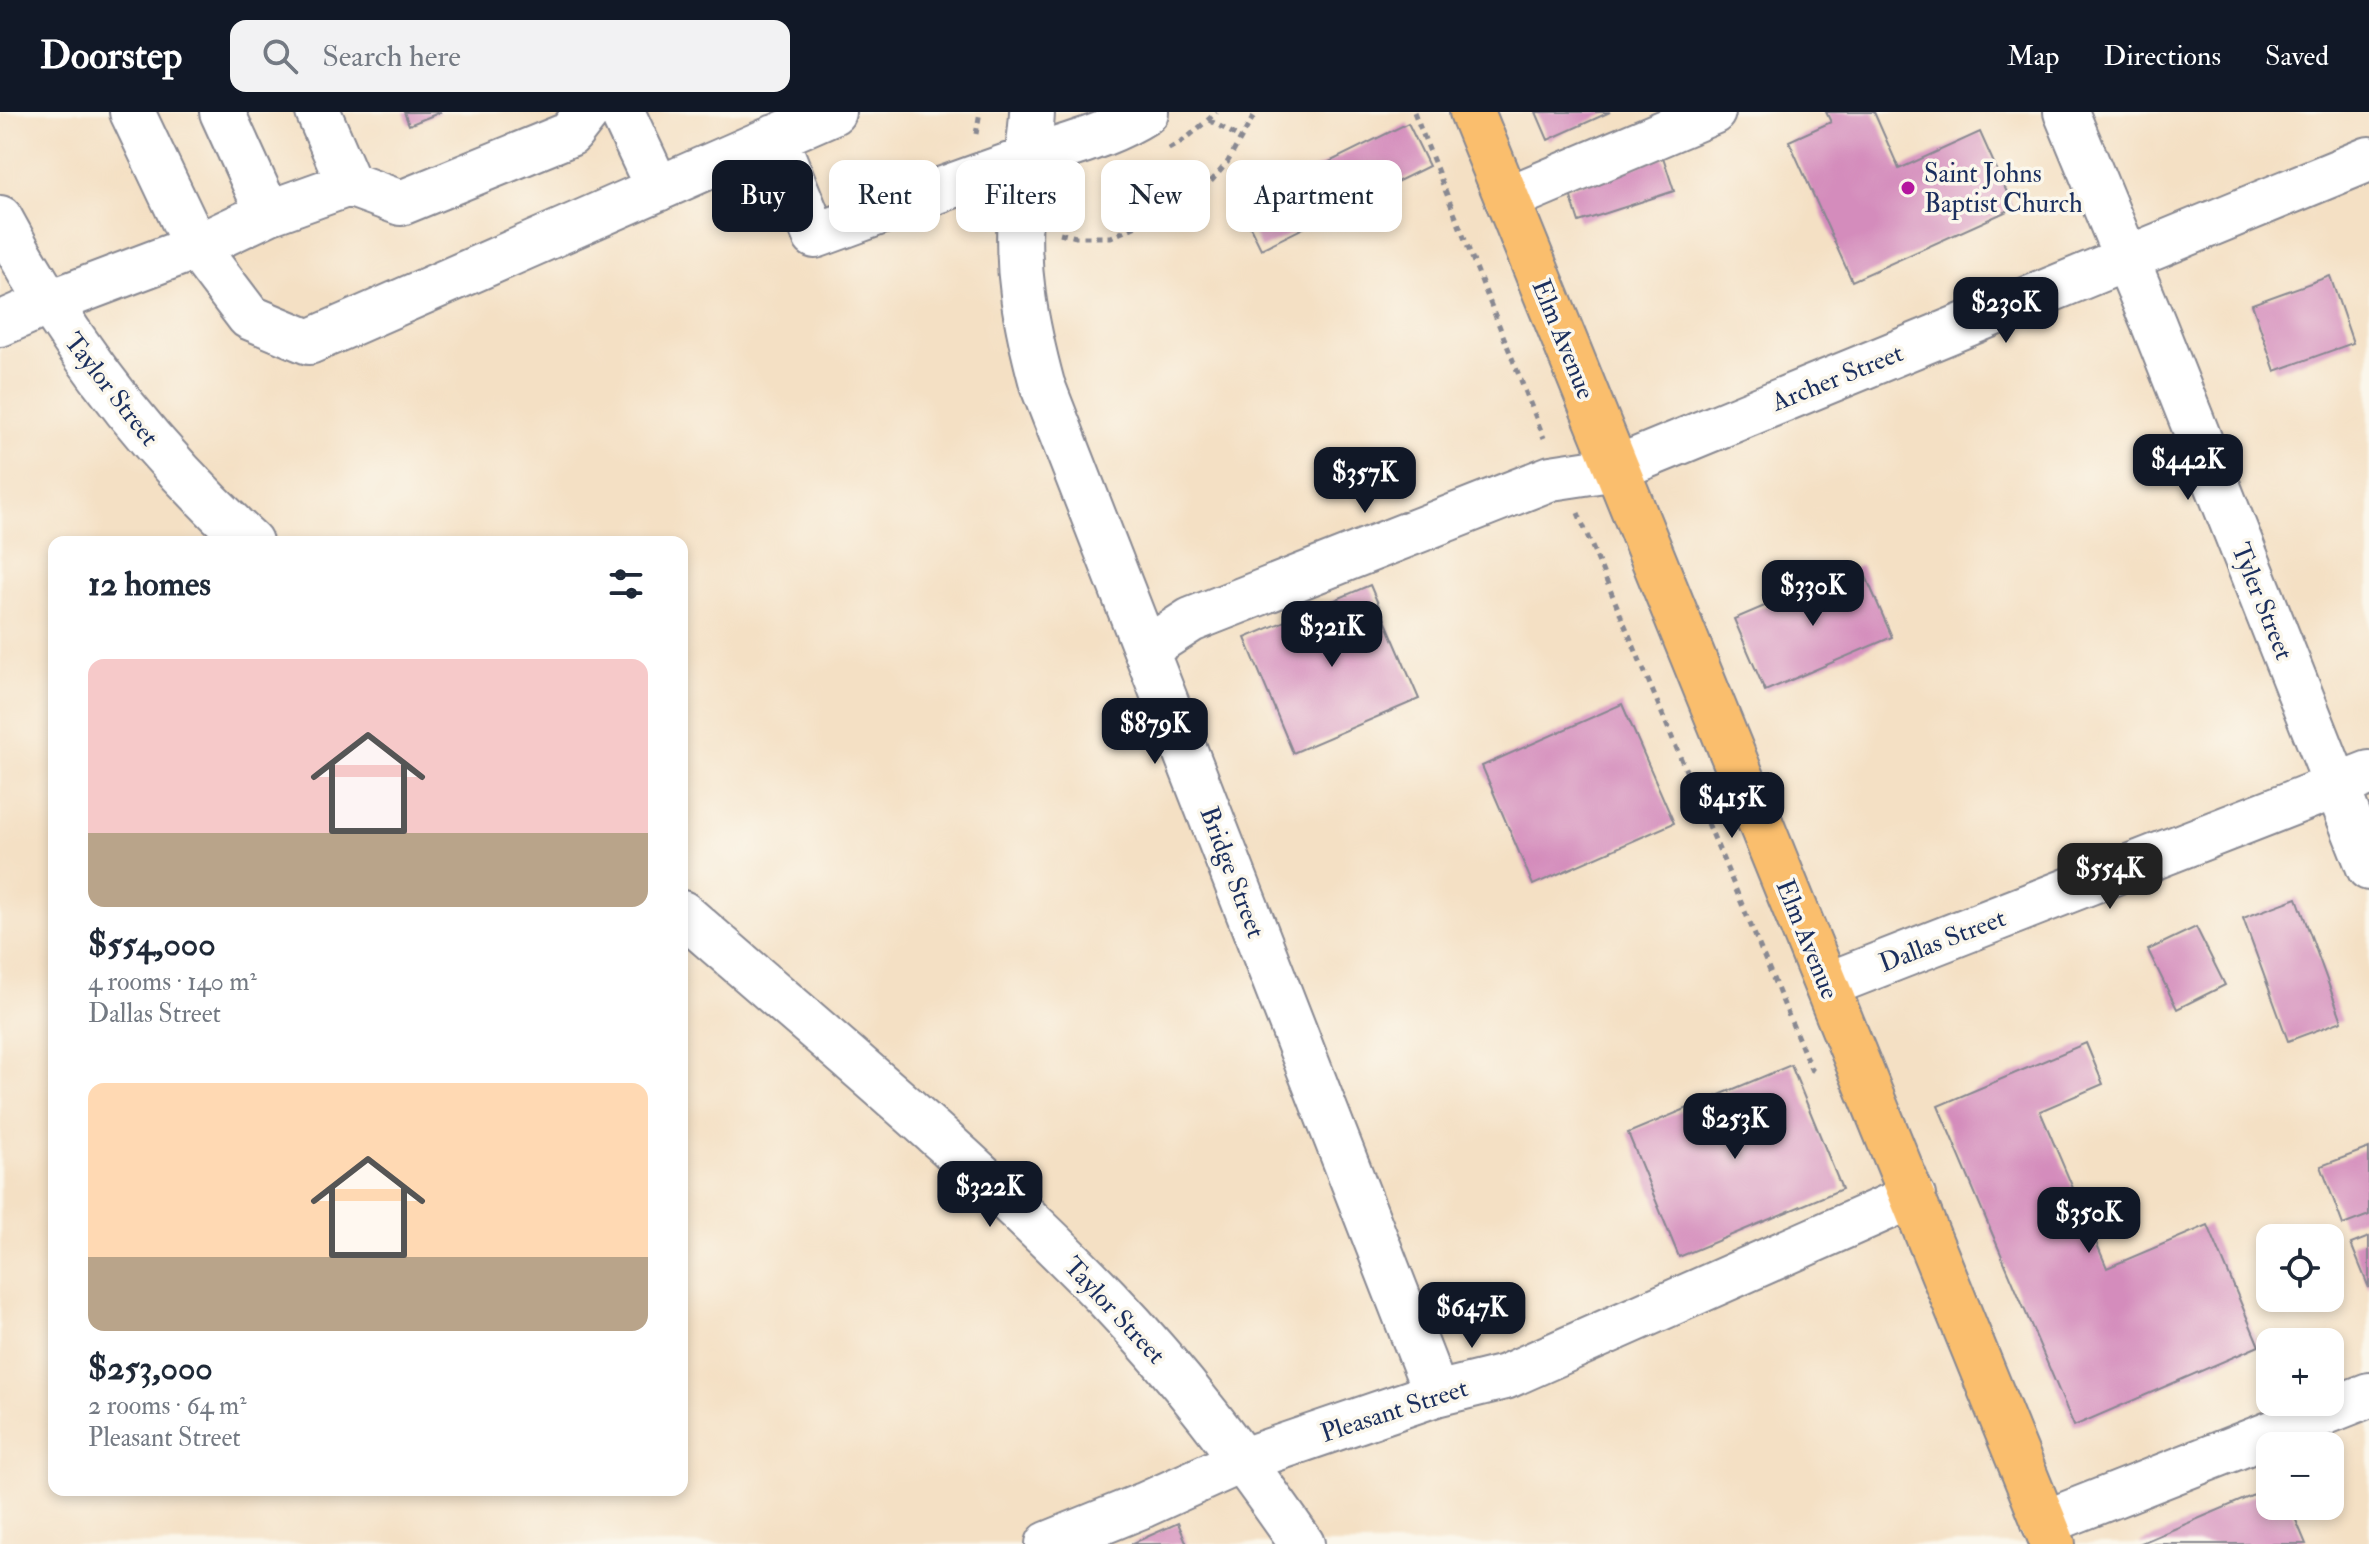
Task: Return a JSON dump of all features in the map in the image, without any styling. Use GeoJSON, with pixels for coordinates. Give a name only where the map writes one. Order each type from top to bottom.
{"type":"FeatureCollection","features":[{"type":"Feature","properties":{"kind":"main road","name":"Elm Avenue"},"geometry":{"type":"LineString","coordinates":[[1472,112],[2048,1534]]}},
{"type":"Feature","properties":{"kind":"street"},"geometry":{"type":"LineString","coordinates":[[132,112],[196,247],[249,317],[309,342],[833,112]]}},
{"type":"Feature","properties":{"kind":"street"},"geometry":{"type":"LineString","coordinates":[[222,112],[268,213]]}},
{"type":"Feature","properties":{"kind":"street"},"geometry":{"type":"LineString","coordinates":[[318,112],[349,184]]}},
{"type":"Feature","properties":{"kind":"street"},"geometry":{"type":"LineString","coordinates":[[0,324],[196,247],[268,213],[349,184],[401,203],[570,134],[587,112]]}},
{"type":"Feature","properties":{"kind":"street"},"geometry":{"type":"LineString","coordinates":[[622,112],[658,189]]}},
{"type":"Feature","properties":{"kind":"street","name":"Bridge Street"},"geometry":{"type":"LineString","coordinates":[[1026,160],[1032,112]]}},
{"type":"Feature","properties":{"kind":"street"},"geometry":{"type":"LineString","coordinates":[[1026,160],[1081,144],[1146,112]]}},
{"type":"Feature","properties":{"kind":"street"},"geometry":{"type":"LineString","coordinates":[[1507,199],[1713,112]]}},
{"type":"Feature","properties":{"kind":"street","name":"Tyler Street"},"geometry":{"type":"LineString","coordinates":[[2066,112],[2126,259],[2353,780],[2369,868]]}},
{"type":"Feature","properties":{"kind":"street"},"geometry":{"type":"LineString","coordinates":[[775,137],[815,236],[956,185]]}},
{"type":"Feature","properties":{"kind":"street","name":"Archer Street"},"geometry":{"type":"LineString","coordinates":[[1146,649],[1191,620],[1551,478],[1617,468],[2369,159]]}},
{"type":"Feature","properties":{"kind":"street","name":"Taylor Street"},"geometry":{"type":"LineString","coordinates":[[0,218],[70,337],[127,414],[193,487],[244,536]]}},
{"type":"Feature","properties":{"kind":"street","name":"Bridge Street"},"geometry":{"type":"LineString","coordinates":[[1020,232],[1018,253],[1026,326],[1042,384],[1436,1394]]}},
{"type":"Feature","properties":{"kind":"street","name":"Dallas Street"},"geometry":{"type":"LineString","coordinates":[[1827,985],[2353,780]]}},
{"type":"Feature","properties":{"kind":"street","name":"Taylor Street"},"geometry":{"type":"LineString","coordinates":[[688,918],[1008,1198],[1109,1300],[1182,1383],[1243,1460],[1302,1544]]}},
{"type":"Feature","properties":{"kind":"street","name":"Pleasant Street"},"geometry":{"type":"LineString","coordinates":[[1048,1544],[1243,1460],[1436,1394],[1505,1377],[1913,1196]]}},
{"type":"Feature","properties":{"kind":"street"},"geometry":{"type":"LineString","coordinates":[[2048,1534],[2369,1395]]}},
{"type":"Feature","properties":{"kind":"path"},"geometry":{"type":"LineString","coordinates":[[1164,152],[1217,112]]}},
{"type":"Feature","properties":{"kind":"path"},"geometry":{"type":"LineString","coordinates":[[1055,232],[1076,237],[1111,237],[1194,201],[1227,163],[1256,112]]}},
{"type":"Feature","properties":{"kind":"path"},"geometry":{"type":"LineString","coordinates":[[1414,112],[1562,477],[1811,1069],[1825,1078]]}},
{"type":"Feature","properties":{"kind":"path"},"geometry":{"type":"LineString","coordinates":[[1209,120],[1241,138]]}},
{"type":"Feature","properties":{"kind":"building"},"geometry":{"type":"Polygon","coordinates":[[[404,112],[441,112],[409,125],[404,112]]]}},
{"type":"Feature","properties":{"kind":"building"},"geometry":{"type":"Polygon","coordinates":[[[1536,112],[1610,112],[1548,140],[1536,112]]]}},
{"type":"Feature","properties":{"kind":"building","name":"Saint Johns Baptist Church"},"geometry":{"type":"Polygon","coordinates":[[[1826,112],[1874,112],[1899,169],[1980,132],[2014,208],[1852,281],[1789,141],[1831,122],[1826,112]]]}},
{"type":"Feature","properties":{"kind":"building"},"geometry":{"type":"Polygon","coordinates":[[[1408,123],[1429,166],[1402,179],[1402,160],[1333,160],[1408,123]]]}},
{"type":"Feature","properties":{"kind":"building"},"geometry":{"type":"Polygon","coordinates":[[[1663,157],[1674,191],[1579,222],[1568,188],[1663,157]]]}},
{"type":"Feature","properties":{"kind":"building"},"geometry":{"type":"Polygon","coordinates":[[[1253,232],[1295,232],[1261,249],[1253,232]]]}},
{"type":"Feature","properties":{"kind":"building"},"geometry":{"type":"Polygon","coordinates":[[[2330,276],[2353,343],[2275,371],[2252,304],[2330,276]]]}},
{"type":"Feature","properties":{"kind":"building"},"geometry":{"type":"Polygon","coordinates":[[[1861,565],[1892,637],[1765,691],[1734,619],[1861,565]]]}},
{"type":"Feature","properties":{"kind":"building"},"geometry":{"type":"Polygon","coordinates":[[[1370,585],[1419,699],[1293,753],[1245,638],[1370,585]]]}},
{"type":"Feature","properties":{"kind":"building"},"geometry":{"type":"Polygon","coordinates":[[[1622,704],[1674,823],[1533,885],[1482,766],[1622,704]]]}},
{"type":"Feature","properties":{"kind":"building"},"geometry":{"type":"Polygon","coordinates":[[[2297,898],[2342,1021],[2288,1041],[2243,918],[2297,898]]]}},
{"type":"Feature","properties":{"kind":"building"},"geometry":{"type":"Polygon","coordinates":[[[2196,927],[2225,985],[2177,1009],[2148,950],[2196,927]]]}},
{"type":"Feature","properties":{"kind":"building"},"geometry":{"type":"Polygon","coordinates":[[[2086,1043],[2103,1084],[2040,1111],[2107,1268],[2208,1225],[2256,1339],[2256,1347],[2074,1426],[1938,1106],[2086,1043]]]}},
{"type":"Feature","properties":{"kind":"building"},"geometry":{"type":"Polygon","coordinates":[[[1791,1065],[1842,1189],[1679,1257],[1628,1133],[1791,1065]]]}},
{"type":"Feature","properties":{"kind":"building"},"geometry":{"type":"Polygon","coordinates":[[[2369,1148],[2369,1215],[2343,1224],[2321,1166],[2369,1148]]]}},
{"type":"Feature","properties":{"kind":"building"},"geometry":{"type":"Polygon","coordinates":[[[2369,1237],[2369,1288],[2351,1244],[2369,1237]]]}},
{"type":"Feature","properties":{"kind":"building"},"geometry":{"type":"Polygon","coordinates":[[[2256,1494],[2256,1520],[2296,1520],[2306,1544],[2139,1544],[2256,1494]]]}},
{"type":"Feature","properties":{"kind":"building"},"geometry":{"type":"Polygon","coordinates":[[[1178,1523],[1187,1544],[1131,1544],[1178,1523]]]}},
{"type":"Feature","properties":{"kind":"place","name":"Saint Johns Baptist Church"},"geometry":{"type":"Point","coordinates":[1908,188]}}]}
